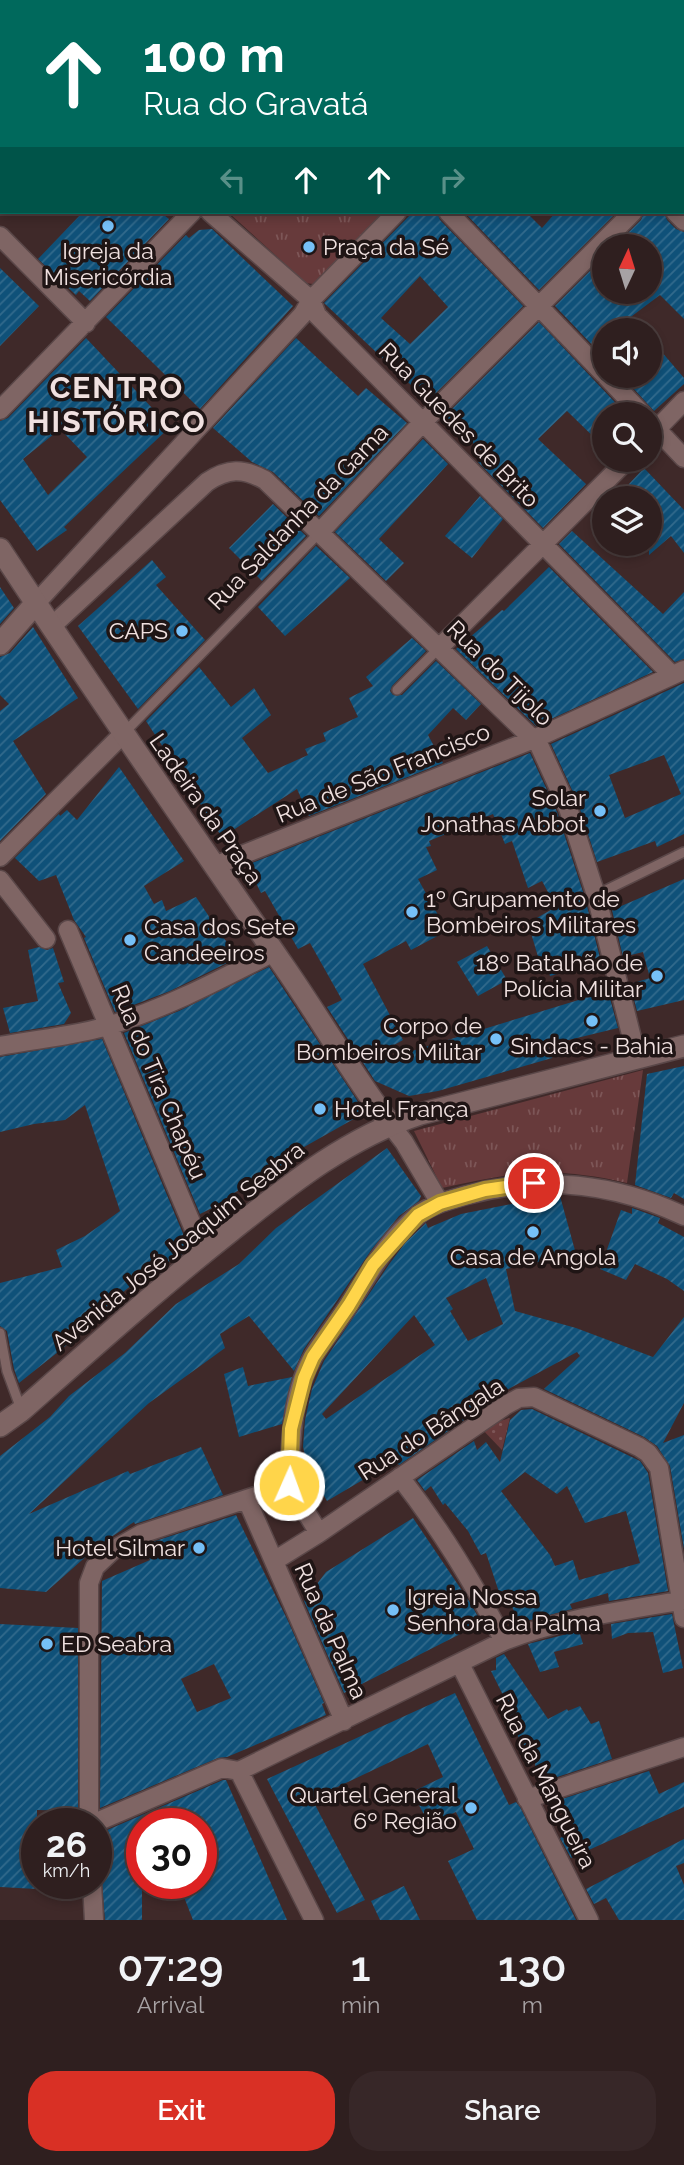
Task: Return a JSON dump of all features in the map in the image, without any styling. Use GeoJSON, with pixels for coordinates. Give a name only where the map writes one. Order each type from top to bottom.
{"type":"FeatureCollection","features":[{"type":"Feature","properties":{"kind":"main road","name":"Ladeira da Praça"},"geometry":{"type":"LineString","coordinates":[[0,548],[123,734],[390,1124]]}},
{"type":"Feature","properties":{"kind":"main road"},"geometry":{"type":"LineString","coordinates":[[0,644],[36,603]]}},
{"type":"Feature","properties":{"kind":"main road","name":"Avenida José Joaquim Seabra"},"geometry":{"type":"LineString","coordinates":[[0,1426],[21,1411],[204,1253],[334,1153],[390,1124],[419,1114],[684,1046]]}},
{"type":"Feature","properties":{"kind":"street"},"geometry":{"type":"LineString","coordinates":[[0,410],[190,214]]}},
{"type":"Feature","properties":{"kind":"street","name":"Rua Guedes de Brito"},"geometry":{"type":"LineString","coordinates":[[212,214],[310,300],[317,315],[542,546],[678,673]]}},
{"type":"Feature","properties":{"kind":"street"},"geometry":{"type":"LineString","coordinates":[[36,603],[303,314],[310,300],[395,214]]}},
{"type":"Feature","properties":{"kind":"street"},"geometry":{"type":"LineString","coordinates":[[450,214],[592,361]]}},
{"type":"Feature","properties":{"kind":"street","name":"Rua Saldanha da Gama"},"geometry":{"type":"LineString","coordinates":[[319,533],[423,422],[631,214]]}},
{"type":"Feature","properties":{"kind":"street"},"geometry":{"type":"LineString","coordinates":[[0,236],[86,323]]}},
{"type":"Feature","properties":{"kind":"street"},"geometry":{"type":"LineString","coordinates":[[617,388],[631,402]]}},
{"type":"Feature","properties":{"kind":"street"},"geometry":{"type":"LineString","coordinates":[[662,420],[684,401]]}},
{"type":"Feature","properties":{"kind":"street"},"geometry":{"type":"LineString","coordinates":[[662,438],[684,458]]}},
{"type":"Feature","properties":{"kind":"street","name":"Rua do Tijolo"},"geometry":{"type":"LineString","coordinates":[[52,626],[218,474],[235,469],[250,472],[264,480],[534,739],[568,808],[596,895],[637,1058]]}},
{"type":"Feature","properties":{"kind":"street"},"geometry":{"type":"LineString","coordinates":[[440,648],[614,472]]}},
{"type":"Feature","properties":{"kind":"street","name":"Rua de São Francisco"},"geometry":{"type":"LineString","coordinates":[[214,866],[534,739],[678,673]]}},
{"type":"Feature","properties":{"kind":"street","name":"Rua Saldanha da Gama"},"geometry":{"type":"LineString","coordinates":[[0,857],[123,734]]}},
{"type":"Feature","properties":{"kind":"street"},"geometry":{"type":"LineString","coordinates":[[3,889],[46,939]]}},
{"type":"Feature","properties":{"kind":"street","name":"Rua do Tira Chapéu"},"geometry":{"type":"LineString","coordinates":[[68,930],[204,1253]]}},
{"type":"Feature","properties":{"kind":"street"},"geometry":{"type":"LineString","coordinates":[[0,1046],[109,1026],[195,992],[274,952]]}},
{"type":"Feature","properties":{"kind":"street","name":"Ladeira da Praça"},"geometry":{"type":"LineString","coordinates":[[390,1124],[404,1142],[440,1203]]}},
{"type":"Feature","properties":{"kind":"street"},"geometry":{"type":"LineString","coordinates":[[319,1533],[289,1485],[291,1429],[304,1378],[313,1357],[373,1265],[418,1215],[440,1203],[485,1190],[534,1183],[570,1184],[619,1192],[654,1202],[684,1216]]}},
{"type":"Feature","properties":{"kind":"street","name":"Rua do Bângala"},"geometry":{"type":"LineString","coordinates":[[274,1561],[506,1405],[519,1398],[534,1397],[639,1447],[654,1460],[659,1468],[683,1607]]}},
{"type":"Feature","properties":{"kind":"street"},"geometry":{"type":"LineString","coordinates":[[400,1477],[462,1563],[504,1642]]}},
{"type":"Feature","properties":{"kind":"street"},"geometry":{"type":"LineString","coordinates":[[90,1808],[89,1583],[94,1567],[113,1550],[141,1534],[289,1485]]}},
{"type":"Feature","properties":{"kind":"street","name":"Rua da Palma"},"geometry":{"type":"LineString","coordinates":[[247,1500],[344,1721]]}},
{"type":"Feature","properties":{"kind":"street"},"geometry":{"type":"LineString","coordinates":[[112,1815],[222,1768],[239,1771],[533,1630],[560,1623],[683,1607]]}},
{"type":"Feature","properties":{"kind":"street","name":"Rua da Mangueira"},"geometry":{"type":"LineString","coordinates":[[460,1664],[589,1920]]}},
{"type":"Feature","properties":{"kind":"street"},"geometry":{"type":"LineString","coordinates":[[527,1799],[684,1746]]}},
{"type":"Feature","properties":{"kind":"street"},"geometry":{"type":"LineString","coordinates":[[239,1771],[314,1920]]}},
{"type":"Feature","properties":{"kind":"street"},"geometry":{"type":"LineString","coordinates":[[93,1899],[94,1920]]}},
{"type":"Feature","properties":{"kind":"lane","name":"Rua Saldanha da Gama"},"geometry":{"type":"LineString","coordinates":[[123,734],[319,533]]}},
{"type":"Feature","properties":{"kind":"lane"},"geometry":{"type":"LineString","coordinates":[[397,690],[440,648]]}},
{"type":"Feature","properties":{"kind":"lane"},"geometry":{"type":"LineString","coordinates":[[596,895],[684,852]]}},
{"type":"Feature","properties":{"kind":"lane"},"geometry":{"type":"LineString","coordinates":[[0,1333],[7,1371],[21,1411]]}},
{"type":"Feature","properties":{"kind":"green space","name":"Praça da Sé"},"geometry":{"type":"Polygon","coordinates":[[[230,214],[384,214],[319,281],[306,283],[230,214]]]}},
{"type":"Feature","properties":{"kind":"green space"},"geometry":{"type":"Polygon","coordinates":[[[643,1070],[627,1183],[577,1174],[534,1173],[442,1188],[414,1131],[643,1070]]]}},
{"type":"Feature","properties":{"kind":"green space"},"geometry":{"type":"Polygon","coordinates":[[[510,1418],[502,1450],[480,1427],[510,1418]]]}},
{"type":"Feature","properties":{"kind":"building"},"geometry":{"type":"Polygon","coordinates":[[[81,214],[163,214],[169,219],[90,301],[79,291],[76,295],[38,259],[81,214]]]}},
{"type":"Feature","properties":{"kind":"building"},"geometry":{"type":"Polygon","coordinates":[[[411,214],[438,214],[440,220],[523,306],[428,401],[324,303],[411,214]],[[420,276],[381,318],[410,344],[448,307],[420,276]]]}},
{"type":"Feature","properties":{"kind":"building"},"geometry":{"type":"Polygon","coordinates":[[[466,214],[528,214],[542,228],[554,214],[615,214],[592,234],[539,290],[466,214]]]}},
{"type":"Feature","properties":{"kind":"building"},"geometry":{"type":"Polygon","coordinates":[[[643,214],[665,214],[676,229],[684,232],[684,319],[662,297],[662,234],[627,234],[643,214]]]}},
{"type":"Feature","properties":{"kind":"building"},"geometry":{"type":"Polygon","coordinates":[[[212,229],[293,306],[200,409],[106,317],[186,235],[189,238],[199,230],[212,229]]]}},
{"type":"Feature","properties":{"kind":"building"},"geometry":{"type":"Polygon","coordinates":[[[0,268],[39,306],[0,346],[0,268]]]}},
{"type":"Feature","properties":{"kind":"building"},"geometry":{"type":"Polygon","coordinates":[[[592,269],[592,304],[648,304],[630,318],[592,318],[592,345],[555,306],[592,269]]]}},
{"type":"Feature","properties":{"kind":"building"},"geometry":{"type":"Polygon","coordinates":[[[539,322],[592,378],[592,388],[601,388],[615,402],[592,402],[592,435],[567,411],[538,439],[586,484],[543,528],[478,462],[485,454],[444,417],[539,322]]]}},
{"type":"Feature","properties":{"kind":"building"},"geometry":{"type":"Polygon","coordinates":[[[86,338],[170,427],[64,527],[67,530],[37,551],[0,500],[0,421],[8,418],[86,338]],[[60,429],[23,459],[48,495],[87,457],[60,429]]]}},
{"type":"Feature","properties":{"kind":"building"},"geometry":{"type":"Polygon","coordinates":[[[296,338],[358,396],[366,388],[407,423],[319,516],[273,472],[252,462],[213,428],[296,338]]]}},
{"type":"Feature","properties":{"kind":"building"},"geometry":{"type":"Polygon","coordinates":[[[662,352],[684,378],[684,384],[662,404],[646,402],[633,388],[662,388],[662,352]]]}},
{"type":"Feature","properties":{"kind":"building"},"geometry":{"type":"Polygon","coordinates":[[[423,439],[448,464],[379,539],[404,563],[386,581],[335,532],[423,439]]]}},
{"type":"Feature","properties":{"kind":"building"},"geometry":{"type":"Polygon","coordinates":[[[640,472],[648,472],[661,486],[627,486],[640,472]]]}},
{"type":"Feature","properties":{"kind":"building"},"geometry":{"type":"Polygon","coordinates":[[[662,487],[684,510],[684,553],[671,536],[662,544],[662,487]]]}},
{"type":"Feature","properties":{"kind":"building"},"geometry":{"type":"Polygon","coordinates":[[[480,496],[503,519],[472,558],[445,536],[480,496]]]}},
{"type":"Feature","properties":{"kind":"building"},"geometry":{"type":"Polygon","coordinates":[[[273,504],[306,536],[262,581],[229,548],[273,504]]]}},
{"type":"Feature","properties":{"kind":"building"},"geometry":{"type":"Polygon","coordinates":[[[572,531],[592,549],[592,556],[599,556],[663,614],[684,592],[684,659],[675,662],[559,544],[572,531]]]}},
{"type":"Feature","properties":{"kind":"building"},"geometry":{"type":"Polygon","coordinates":[[[316,546],[350,578],[285,636],[258,607],[316,546]]]}},
{"type":"Feature","properties":{"kind":"building"},"geometry":{"type":"Polygon","coordinates":[[[152,560],[166,577],[156,585],[205,640],[138,709],[78,626],[152,560]]]}},
{"type":"Feature","properties":{"kind":"building"},"geometry":{"type":"Polygon","coordinates":[[[549,567],[653,672],[536,726],[456,649],[504,611],[549,567]]]}},
{"type":"Feature","properties":{"kind":"building"},"geometry":{"type":"Polygon","coordinates":[[[0,587],[14,608],[0,624],[0,587]]]}},
{"type":"Feature","properties":{"kind":"building"},"geometry":{"type":"Polygon","coordinates":[[[33,627],[78,698],[13,741],[46,794],[0,841],[0,711],[9,704],[0,695],[0,657],[10,653],[33,627]]]}},
{"type":"Feature","properties":{"kind":"building"},"geometry":{"type":"Polygon","coordinates":[[[412,638],[426,651],[392,686],[390,691],[393,695],[402,695],[436,661],[481,704],[466,720],[453,708],[428,735],[443,763],[309,816],[297,789],[227,834],[220,834],[146,721],[199,667],[231,707],[254,688],[271,715],[242,738],[268,773],[308,755],[305,749],[326,741],[323,733],[358,717],[349,698],[373,686],[366,677],[412,638]]]}},
{"type":"Feature","properties":{"kind":"building"},"geometry":{"type":"Polygon","coordinates":[[[684,683],[684,834],[657,847],[655,841],[597,862],[578,803],[551,744],[684,683]],[[664,755],[609,775],[625,818],[681,794],[664,755]]]}},
{"type":"Feature","properties":{"kind":"building"},"geometry":{"type":"Polygon","coordinates":[[[530,753],[557,812],[585,898],[601,962],[550,976],[545,958],[539,960],[528,923],[556,907],[542,881],[528,888],[512,841],[505,844],[493,814],[429,841],[431,846],[426,847],[437,870],[418,879],[447,931],[411,950],[406,941],[363,964],[403,1040],[376,1055],[379,1061],[608,991],[618,1028],[548,1045],[552,1058],[438,1091],[409,1096],[375,1081],[327,1007],[342,1000],[310,943],[298,949],[265,891],[261,893],[247,865],[530,753]]]}},
{"type":"Feature","properties":{"kind":"building"},"geometry":{"type":"Polygon","coordinates":[[[119,767],[184,861],[144,886],[154,904],[162,900],[166,911],[196,897],[239,957],[170,991],[115,1012],[84,938],[86,937],[74,920],[56,875],[39,881],[15,858],[59,814],[60,816],[67,810],[77,820],[119,767]]]}},
{"type":"Feature","properties":{"kind":"building"},"geometry":{"type":"Polygon","coordinates":[[[684,879],[684,1000],[637,1011],[630,984],[650,978],[643,952],[623,957],[612,910],[684,879]]]}},
{"type":"Feature","properties":{"kind":"building"},"geometry":{"type":"Polygon","coordinates":[[[487,946],[507,980],[478,996],[457,962],[487,946]]]}},
{"type":"Feature","properties":{"kind":"building"},"geometry":{"type":"Polygon","coordinates":[[[39,947],[47,950],[53,948],[64,982],[58,983],[71,1013],[64,1024],[10,1033],[3,1008],[38,1001],[28,950],[39,947]]]}},
{"type":"Feature","properties":{"kind":"building"},"geometry":{"type":"Polygon","coordinates":[[[269,967],[362,1108],[359,1116],[297,1151],[299,1155],[234,1193],[236,1196],[200,1214],[124,1033],[179,1011],[269,967]]]}},
{"type":"Feature","properties":{"kind":"building"},"geometry":{"type":"Polygon","coordinates":[[[102,1039],[189,1248],[179,1257],[146,1273],[110,1303],[78,1336],[19,1383],[7,1331],[0,1326],[0,1283],[62,1267],[56,1250],[85,1236],[120,1211],[85,1105],[65,1120],[0,1132],[0,1057],[102,1039]]]}},
{"type":"Feature","properties":{"kind":"building"},"geometry":{"type":"Polygon","coordinates":[[[684,1066],[684,1199],[674,1193],[671,1198],[635,1185],[647,1074],[684,1066]]]}},
{"type":"Feature","properties":{"kind":"building"},"geometry":{"type":"Polygon","coordinates":[[[387,1148],[421,1196],[419,1201],[399,1216],[372,1249],[304,1349],[294,1371],[249,1316],[220,1334],[225,1348],[149,1403],[29,1514],[128,1471],[130,1474],[201,1447],[223,1495],[135,1524],[134,1522],[99,1545],[46,1592],[0,1588],[0,1456],[50,1417],[69,1396],[125,1353],[176,1304],[239,1264],[276,1228],[387,1148]]]}},
{"type":"Feature","properties":{"kind":"building"},"geometry":{"type":"Polygon","coordinates":[[[560,1196],[576,1254],[506,1269],[515,1311],[576,1328],[653,1357],[684,1317],[684,1403],[663,1443],[684,1435],[684,1549],[670,1466],[657,1446],[644,1437],[544,1389],[580,1356],[577,1352],[466,1412],[462,1415],[464,1420],[399,1465],[395,1461],[327,1501],[308,1468],[303,1447],[305,1420],[312,1389],[324,1361],[406,1242],[426,1223],[428,1228],[461,1214],[560,1196]],[[486,1278],[446,1298],[453,1309],[450,1311],[468,1341],[503,1324],[486,1278]],[[414,1315],[322,1414],[326,1419],[435,1345],[414,1315]]]}},
{"type":"Feature","properties":{"kind":"building"},"geometry":{"type":"Polygon","coordinates":[[[632,1208],[660,1218],[658,1223],[684,1237],[684,1291],[667,1279],[635,1264],[626,1280],[600,1269],[621,1210],[632,1214],[632,1208]]]}},
{"type":"Feature","properties":{"kind":"building"},"geometry":{"type":"Polygon","coordinates":[[[243,1367],[248,1386],[292,1377],[282,1424],[239,1437],[224,1374],[243,1367]]]}},
{"type":"Feature","properties":{"kind":"building"},"geometry":{"type":"Polygon","coordinates":[[[532,1409],[640,1461],[648,1473],[668,1591],[609,1601],[608,1593],[570,1604],[572,1609],[519,1623],[505,1590],[499,1592],[486,1553],[481,1555],[468,1531],[445,1503],[443,1505],[431,1486],[425,1491],[417,1480],[474,1441],[477,1450],[486,1442],[500,1462],[510,1420],[521,1410],[532,1409]],[[525,1472],[501,1491],[550,1555],[555,1566],[573,1560],[579,1580],[640,1563],[626,1511],[585,1523],[567,1486],[557,1494],[525,1472]]]}},
{"type":"Feature","properties":{"kind":"building"},"geometry":{"type":"Polygon","coordinates":[[[236,1515],[288,1621],[324,1703],[322,1704],[326,1715],[100,1808],[102,1581],[150,1560],[146,1544],[236,1515]],[[214,1664],[181,1679],[197,1712],[231,1698],[214,1664]]]}},
{"type":"Feature","properties":{"kind":"building","name":"Igreja Nossa Senhora da Palma"},"geometry":{"type":"Polygon","coordinates":[[[413,1518],[469,1601],[480,1624],[344,1693],[304,1601],[326,1572],[413,1518]]]}},
{"type":"Feature","properties":{"kind":"building"},"geometry":{"type":"Polygon","coordinates":[[[672,1614],[683,1668],[663,1673],[653,1632],[628,1633],[612,1639],[611,1624],[672,1614]]]}},
{"type":"Feature","properties":{"kind":"building"},"geometry":{"type":"Polygon","coordinates":[[[0,1624],[78,1628],[78,1808],[21,1808],[21,1888],[0,1887],[0,1624]]]}},
{"type":"Feature","properties":{"kind":"building"},"geometry":{"type":"Polygon","coordinates":[[[579,1631],[583,1644],[554,1652],[559,1667],[540,1672],[528,1644],[579,1631]]]}},
{"type":"Feature","properties":{"kind":"building"},"geometry":{"type":"Polygon","coordinates":[[[504,1654],[548,1719],[567,1709],[568,1711],[580,1706],[591,1724],[599,1721],[612,1759],[548,1780],[546,1775],[537,1777],[532,1744],[523,1748],[509,1715],[507,1703],[491,1671],[496,1670],[496,1658],[504,1654]]]}},
{"type":"Feature","properties":{"kind":"building","name":"Quartel General 6º Região"},"geometry":{"type":"Polygon","coordinates":[[[455,1693],[509,1805],[516,1802],[520,1807],[576,1920],[477,1920],[448,1861],[474,1849],[456,1812],[429,1824],[412,1792],[443,1777],[428,1744],[312,1799],[365,1900],[337,1913],[267,1779],[455,1693]]]}},
{"type":"Feature","properties":{"kind":"building"},"geometry":{"type":"Polygon","coordinates":[[[649,1771],[659,1794],[684,1782],[684,1807],[571,1858],[560,1838],[576,1831],[559,1800],[649,1771]]]}},
{"type":"Feature","properties":{"kind":"building"},"geometry":{"type":"Polygon","coordinates":[[[226,1780],[287,1920],[193,1920],[185,1899],[217,1899],[217,1808],[158,1808],[226,1780]]]}},
{"type":"Feature","properties":{"kind":"building"},"geometry":{"type":"Polygon","coordinates":[[[126,1822],[126,1899],[142,1899],[142,1920],[105,1920],[103,1899],[112,1899],[112,1828],[126,1822]]]}},
{"type":"Feature","properties":{"kind":"building"},"geometry":{"type":"Polygon","coordinates":[[[684,1839],[684,1863],[676,1866],[684,1885],[684,1920],[619,1920],[606,1898],[594,1904],[586,1889],[684,1839]]]}},
{"type":"Feature","properties":{"kind":"building","name":"Quartel General 6º Região"},"geometry":{"type":"Polygon","coordinates":[[[404,1886],[420,1920],[380,1920],[371,1901],[404,1886]]]}},
{"type":"Feature","properties":{"kind":"place","name":"Igreja da Misericórdia"},"geometry":{"type":"Point","coordinates":[108,226]}},
{"type":"Feature","properties":{"kind":"place","name":"Praça da Sé"},"geometry":{"type":"Point","coordinates":[309,247]}},
{"type":"Feature","properties":{"kind":"place","name":"CAPS"},"geometry":{"type":"Point","coordinates":[182,631]}},
{"type":"Feature","properties":{"kind":"place","name":"Solar Jonathas Abbot"},"geometry":{"type":"Point","coordinates":[600,811]}},
{"type":"Feature","properties":{"kind":"place","name":"1º Grupamento de Bombeiros Militares"},"geometry":{"type":"Point","coordinates":[412,912]}},
{"type":"Feature","properties":{"kind":"place","name":"Casa dos Sete Candeeiros"},"geometry":{"type":"Point","coordinates":[130,940]}},
{"type":"Feature","properties":{"kind":"place","name":"18º Batalhão de Polícia Militar"},"geometry":{"type":"Point","coordinates":[657,976]}},
{"type":"Feature","properties":{"kind":"place","name":"Sindacs - Bahia"},"geometry":{"type":"Point","coordinates":[592,1021]}},
{"type":"Feature","properties":{"kind":"place","name":"Corpo de Bombeiros Militar"},"geometry":{"type":"Point","coordinates":[496,1039]}},
{"type":"Feature","properties":{"kind":"place","name":"Hotel França"},"geometry":{"type":"Point","coordinates":[320,1109]}},
{"type":"Feature","properties":{"kind":"place","name":"Casa de Angola"},"geometry":{"type":"Point","coordinates":[533,1232]}},
{"type":"Feature","properties":{"kind":"place","name":"Hotel Silmar"},"geometry":{"type":"Point","coordinates":[199,1548]}},
{"type":"Feature","properties":{"kind":"place","name":"Igreja Nossa Senhora da Palma"},"geometry":{"type":"Point","coordinates":[393,1610]}},
{"type":"Feature","properties":{"kind":"place","name":"ED Seabra"},"geometry":{"type":"Point","coordinates":[47,1644]}},
{"type":"Feature","properties":{"kind":"place","name":"Quartel General 6º Região"},"geometry":{"type":"Point","coordinates":[471,1808]}},
{"type":"Feature","properties":{"kind":"district","name":"CENTRO HISTÓRICO"},"geometry":{"type":"Point","coordinates":[117,405]}},
{"type":"Feature","properties":{"kind":"route"},"geometry":{"type":"LineString","coordinates":[[289,1485],[291,1429],[304,1378],[313,1357],[373,1265],[418,1215],[440,1203],[485,1190],[534,1183]]}}]}
